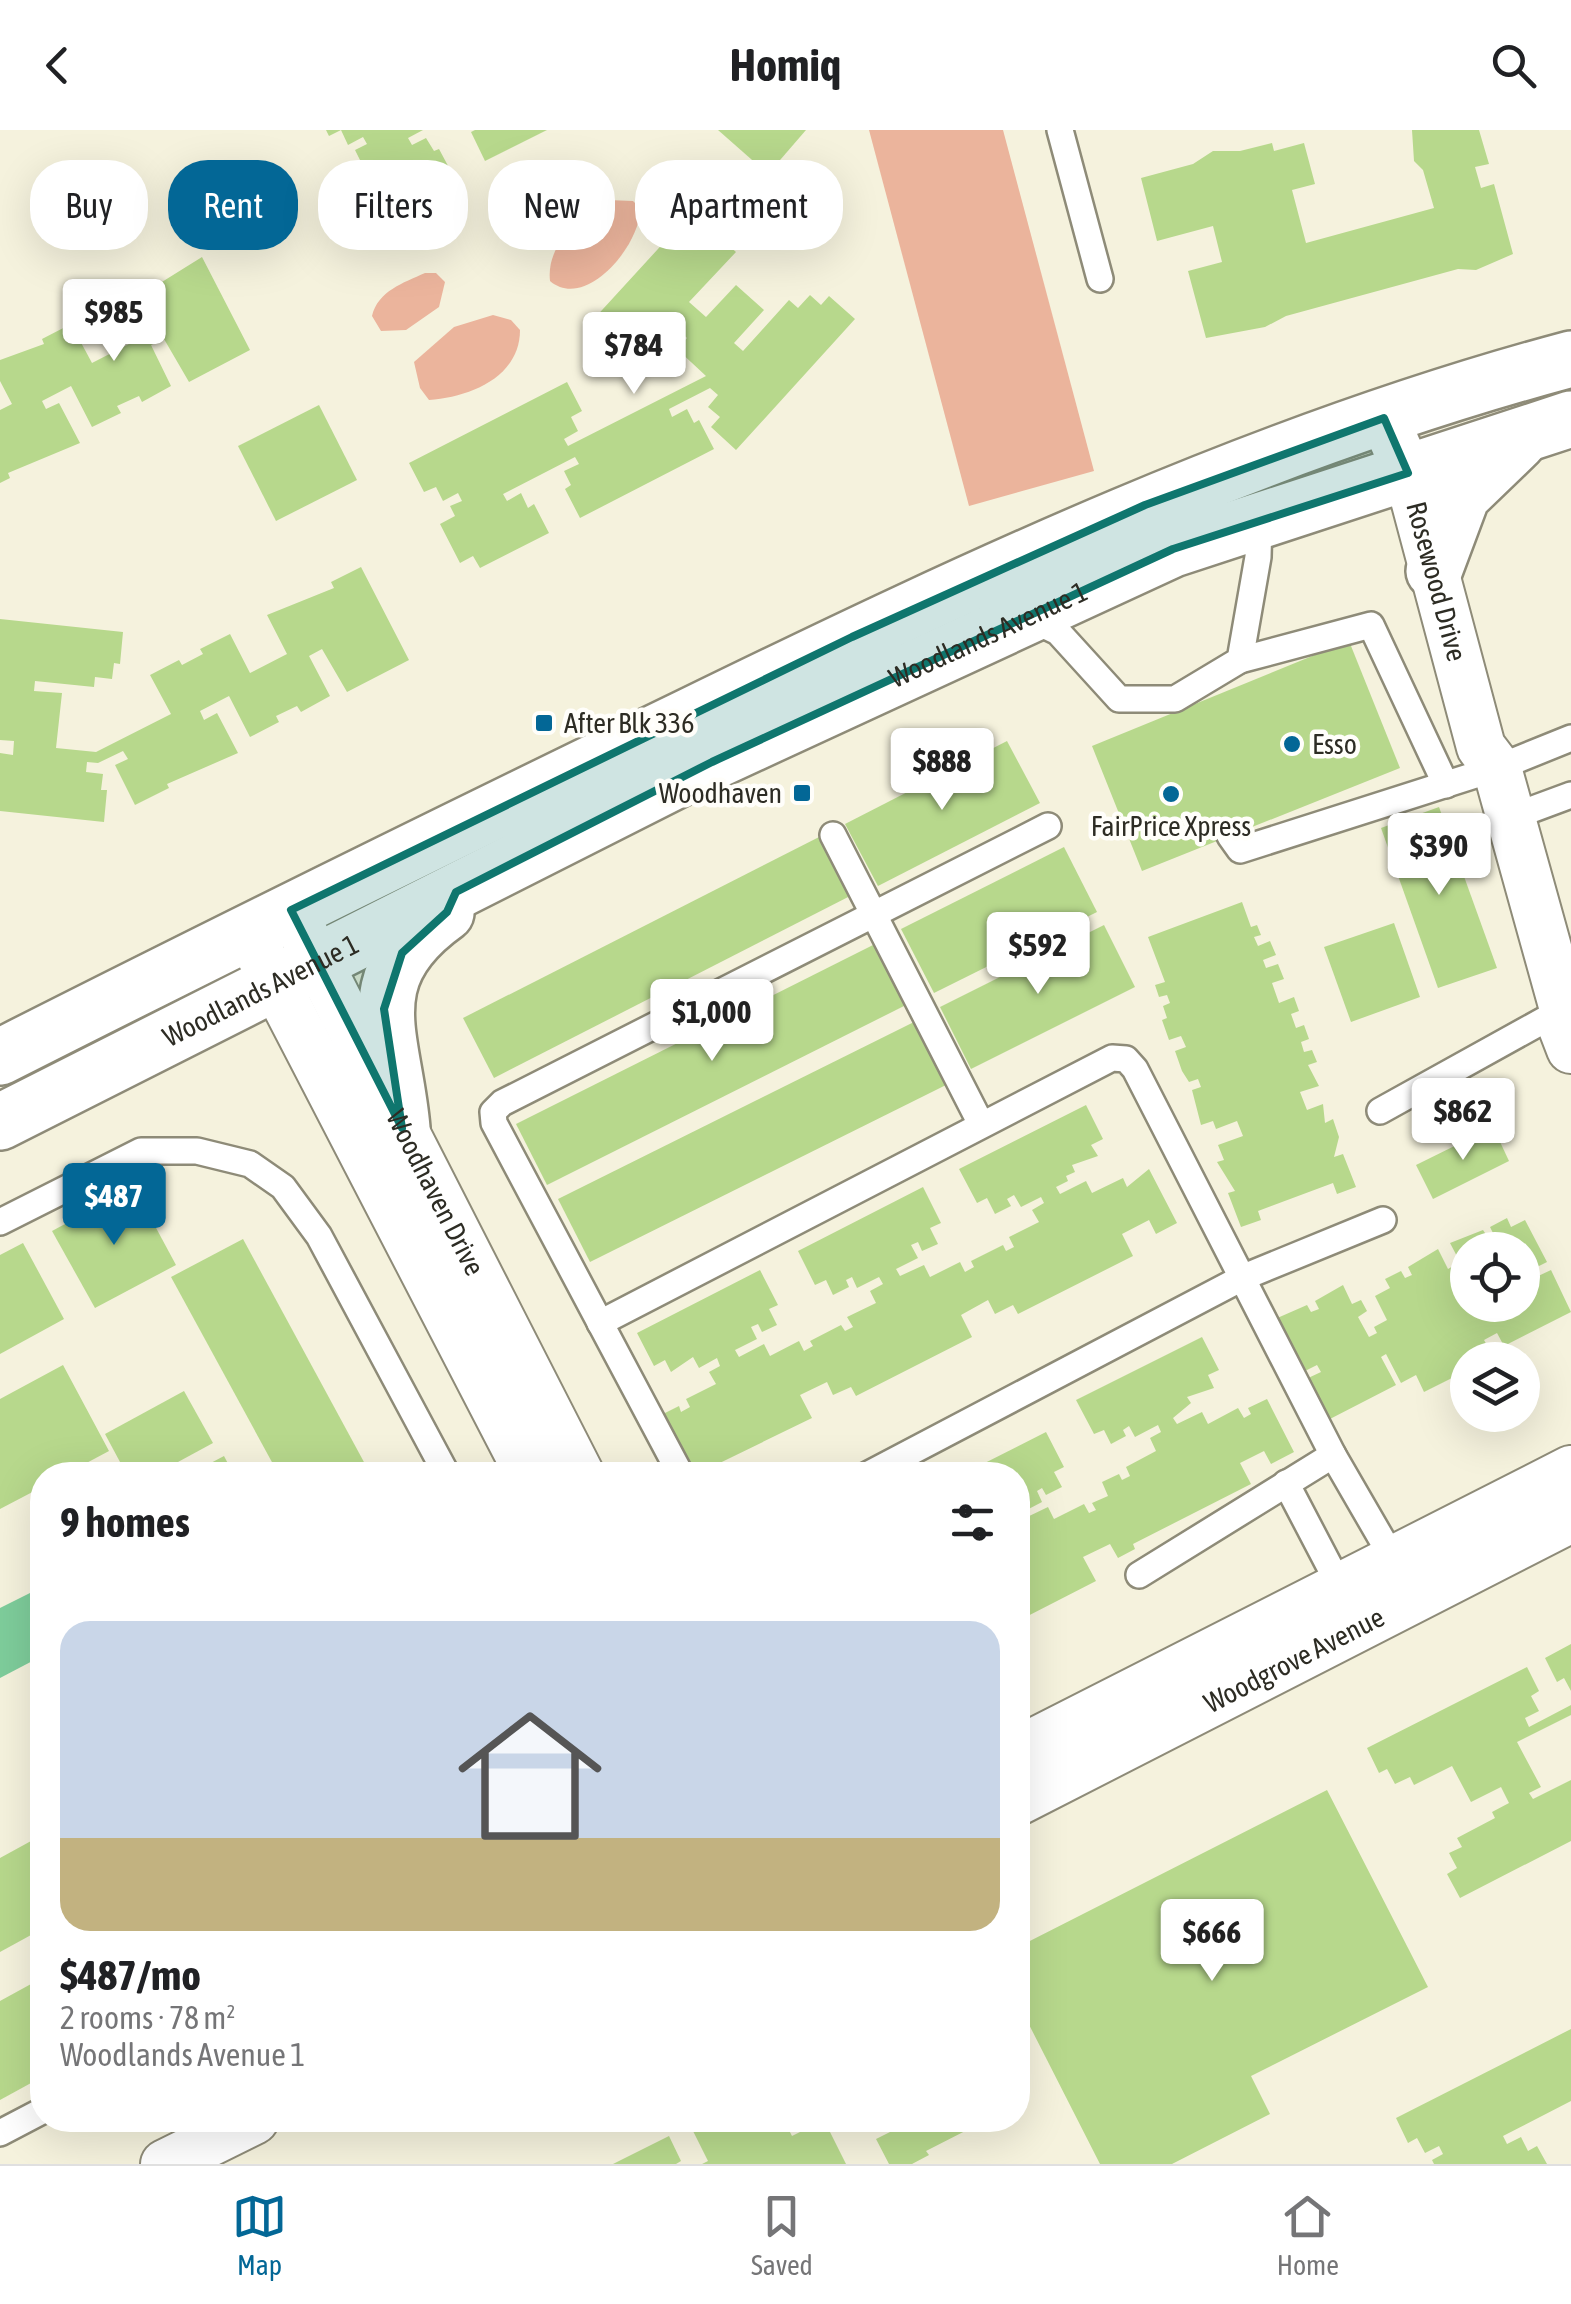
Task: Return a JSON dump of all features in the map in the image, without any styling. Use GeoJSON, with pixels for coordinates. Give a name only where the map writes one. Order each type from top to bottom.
{"type":"FeatureCollection","features":[{"type":"Feature","properties":{"kind":"main road","name":"Woodlands Avenue 1"},"geometry":{"type":"LineString","coordinates":[[0,1057],[852,637],[1146,505],[1384,418],[1571,359]]}},
{"type":"Feature","properties":{"kind":"main road","name":"Woodlands Avenue 1"},"geometry":{"type":"LineString","coordinates":[[0,1122],[712,762],[1173,549],[1551,425]]}},
{"type":"Feature","properties":{"kind":"main road"},"geometry":{"type":"LineString","coordinates":[[1434,571],[1462,496],[1551,425]]}},
{"type":"Feature","properties":{"kind":"main road"},"geometry":{"type":"LineString","coordinates":[[402,1128],[384,1008],[402,952],[448,912],[456,892]]}},
{"type":"Feature","properties":{"kind":"street","name":"Rosewood Drive"},"geometry":{"type":"LineString","coordinates":[[1384,418],[1408,474],[1434,571],[1475,769],[1500,821],[1561,1024]]}},
{"type":"Feature","properties":{"kind":"street","name":"Woodhaven Drive"},"geometry":{"type":"LineString","coordinates":[[270,921],[524,1462]]}},
{"type":"Feature","properties":{"kind":"street","name":"Woodhaven Drive"},"geometry":{"type":"LineString","coordinates":[[297,973],[402,1128],[573,1462]]}},
{"type":"Feature","properties":{"kind":"street","name":"Woodgrove Avenue"},"geometry":{"type":"LineString","coordinates":[[1030,1794],[1351,1606],[1404,1579],[1571,1470]]}},
{"type":"Feature","properties":{"kind":"street","name":"Woodgrove Avenue"},"geometry":{"type":"LineString","coordinates":[[1404,1579],[1571,1518]]}},
{"type":"Feature","properties":{"kind":"street","name":"Woodgrove Avenue"},"geometry":{"type":"LineString","coordinates":[[1030,1745],[1351,1606]]}},
{"type":"Feature","properties":{"kind":"street"},"geometry":{"type":"LineString","coordinates":[[165,2164],[230,2132]]}},
{"type":"Feature","properties":{"kind":"street"},"geometry":{"type":"LineString","coordinates":[[219,2164],[261,2142],[271,2132]]}},
{"type":"Feature","properties":{"kind":"lane"},"geometry":{"type":"LineString","coordinates":[[1060,130],[1100,279]]}},
{"type":"Feature","properties":{"kind":"lane"},"geometry":{"type":"LineString","coordinates":[[1240,660],[1258,556],[1259,521]]}},
{"type":"Feature","properties":{"kind":"lane"},"geometry":{"type":"LineString","coordinates":[[1025,616],[1058,632],[1119,699],[1177,704],[1240,660],[1370,625],[1475,769]]}},
{"type":"Feature","properties":{"kind":"lane"},"geometry":{"type":"LineString","coordinates":[[1230,836],[1240,850],[1571,738]]}},
{"type":"Feature","properties":{"kind":"lane"},"geometry":{"type":"LineString","coordinates":[[1500,821],[1571,795]]}},
{"type":"Feature","properties":{"kind":"lane"},"geometry":{"type":"LineString","coordinates":[[674,1462],[494,1124],[493,1112],[502,1103],[1048,826]]}},
{"type":"Feature","properties":{"kind":"lane"},"geometry":{"type":"LineString","coordinates":[[833,835],[981,1124]]}},
{"type":"Feature","properties":{"kind":"lane"},"geometry":{"type":"LineString","coordinates":[[1380,1111],[1561,1024]]}},
{"type":"Feature","properties":{"kind":"lane"},"geometry":{"type":"LineString","coordinates":[[600,1323],[1112,1058],[1126,1059],[1136,1069],[1333,1455],[1404,1579]]}},
{"type":"Feature","properties":{"kind":"lane"},"geometry":{"type":"LineString","coordinates":[[0,1222],[141,1151],[197,1151],[250,1164],[283,1187],[319,1236],[440,1462]]}},
{"type":"Feature","properties":{"kind":"lane"},"geometry":{"type":"LineString","coordinates":[[892,1462],[1244,1277],[1382,1220]]}},
{"type":"Feature","properties":{"kind":"lane"},"geometry":{"type":"LineString","coordinates":[[1140,1576],[1333,1455]]}},
{"type":"Feature","properties":{"kind":"lane"},"geometry":{"type":"LineString","coordinates":[[1286,1483],[1351,1606]]}},
{"type":"Feature","properties":{"kind":"lane"},"geometry":{"type":"LineString","coordinates":[[0,2133],[30,2117]]}},
{"type":"Feature","properties":{"kind":"highlighted area"},"geometry":{"type":"Polygon","coordinates":[[[1384,418],[1408,473],[1173,549],[712,762],[456,892],[447,912],[402,953],[384,1009],[402,1128],[291,910],[852,637],[1145,505],[1384,418]]]}},
{"type":"Feature","properties":{"kind":"shaded area"},"geometry":{"type":"Polygon","coordinates":[[[869,130],[1003,130],[1094,471],[969,506],[869,130]]]}},
{"type":"Feature","properties":{"kind":"shaded area"},"geometry":{"type":"Polygon","coordinates":[[[615,200],[635,203],[632,239],[622,255],[595,281],[580,288],[564,288],[550,281],[556,250],[615,250],[615,200]]]}},
{"type":"Feature","properties":{"kind":"shaded area"},"geometry":{"type":"Polygon","coordinates":[[[425,273],[436,273],[445,282],[439,307],[406,330],[381,331],[372,316],[380,300],[392,289],[425,273]]]}},
{"type":"Feature","properties":{"kind":"shaded area"},"geometry":{"type":"Polygon","coordinates":[[[493,315],[511,320],[520,330],[512,360],[490,382],[476,389],[429,400],[420,388],[414,362],[454,327],[493,315]]]}},
{"type":"Feature","properties":{"kind":"shaded area"},"geometry":{"type":"Polygon","coordinates":[[[30,1593],[30,1662],[0,1678],[0,1608],[30,1593]]]}},
{"type":"Feature","properties":{"kind":"building"},"geometry":{"type":"Polygon","coordinates":[[[341,130],[423,130],[408,138],[412,145],[426,138],[445,160],[360,160],[355,150],[367,144],[363,137],[348,145],[341,130]]]}},
{"type":"Feature","properties":{"kind":"building"},"geometry":{"type":"Polygon","coordinates":[[[547,130],[485,161],[471,132],[547,130]]]}},
{"type":"Feature","properties":{"kind":"building"},"geometry":{"type":"Polygon","coordinates":[[[718,130],[806,130],[780,160],[752,160],[718,130]]]}},
{"type":"Feature","properties":{"kind":"building"},"geometry":{"type":"Polygon","coordinates":[[[1412,130],[1479,130],[1489,164],[1475,167],[1481,188],[1494,184],[1513,254],[1476,270],[1458,269],[1286,316],[1265,327],[1206,338],[1188,271],[1222,262],[1213,226],[1157,241],[1141,178],[1193,164],[1213,151],[1240,151],[1272,143],[1274,151],[1304,143],[1315,184],[1292,190],[1306,243],[1434,208],[1423,170],[1414,161],[1412,130]]]}},
{"type":"Feature","properties":{"kind":"building"},"geometry":{"type":"Polygon","coordinates":[[[657,250],[736,252],[689,302],[706,317],[736,285],[764,310],[734,343],[743,351],[789,300],[798,308],[810,295],[821,305],[829,296],[855,319],[736,450],[711,427],[720,417],[708,407],[718,395],[710,388],[669,409],[672,417],[687,409],[694,423],[699,420],[714,449],[580,518],[565,489],[571,485],[564,471],[579,464],[575,457],[503,494],[507,501],[521,493],[528,508],[534,504],[549,533],[480,568],[473,556],[460,563],[440,524],[455,516],[450,506],[462,501],[458,493],[443,501],[436,487],[424,492],[409,463],[567,382],[582,411],[571,417],[578,431],[564,439],[568,446],[706,376],[677,349],[687,338],[670,323],[656,339],[649,332],[637,344],[626,334],[617,343],[592,321],[657,250]]]}},
{"type":"Feature","properties":{"kind":"building"},"geometry":{"type":"Polygon","coordinates":[[[202,257],[250,350],[189,382],[164,339],[151,345],[171,386],[142,402],[139,396],[117,406],[121,413],[92,427],[71,386],[42,401],[46,409],[59,403],[80,443],[8,473],[10,478],[0,483],[0,410],[12,404],[0,381],[0,360],[44,344],[42,339],[71,324],[92,363],[129,344],[109,305],[139,290],[141,295],[202,257]]]}},
{"type":"Feature","properties":{"kind":"building"},"geometry":{"type":"Polygon","coordinates":[[[319,405],[357,480],[276,521],[238,446],[319,405]]]}},
{"type":"Feature","properties":{"kind":"building"},"geometry":{"type":"Polygon","coordinates":[[[361,567],[409,660],[347,692],[322,649],[309,656],[330,696],[301,712],[297,706],[276,716],[279,722],[250,737],[229,696],[200,711],[204,720],[217,713],[238,753],[167,784],[169,788],[135,805],[115,765],[128,759],[123,751],[98,763],[87,762],[86,772],[103,774],[101,790],[107,790],[104,822],[0,811],[0,753],[13,755],[14,741],[0,740],[0,619],[123,632],[120,664],[114,663],[112,679],[95,677],[94,687],[35,681],[34,691],[62,693],[56,748],[96,752],[171,714],[150,675],[179,660],[182,665],[203,654],[200,649],[230,634],[250,673],[287,654],[267,615],[334,588],[331,582],[361,567]]]}},
{"type":"Feature","properties":{"kind":"building"},"geometry":{"type":"Polygon","coordinates":[[[1349,641],[1400,768],[1142,871],[1092,746],[1349,641]]]}},
{"type":"Feature","properties":{"kind":"building"},"geometry":{"type":"Polygon","coordinates":[[[1007,741],[1040,803],[878,886],[845,824],[1007,741]]]}},
{"type":"Feature","properties":{"kind":"building"},"geometry":{"type":"Polygon","coordinates":[[[1439,807],[1497,968],[1438,988],[1381,828],[1439,807]]]}},
{"type":"Feature","properties":{"kind":"building"},"geometry":{"type":"Polygon","coordinates":[[[823,835],[854,894],[494,1078],[463,1018],[823,835]]]}},
{"type":"Feature","properties":{"kind":"building"},"geometry":{"type":"Polygon","coordinates":[[[1064,847],[1097,912],[934,993],[901,929],[1064,847]]]}},
{"type":"Feature","properties":{"kind":"building"},"geometry":{"type":"Polygon","coordinates":[[[1242,902],[1251,927],[1257,925],[1261,935],[1254,937],[1258,946],[1270,941],[1276,955],[1263,960],[1266,968],[1278,964],[1284,979],[1272,983],[1279,1003],[1294,997],[1299,1011],[1291,1014],[1296,1028],[1304,1025],[1309,1039],[1301,1042],[1304,1052],[1312,1050],[1317,1062],[1308,1065],[1319,1086],[1300,1092],[1307,1110],[1323,1104],[1325,1123],[1333,1119],[1339,1137],[1334,1157],[1343,1154],[1356,1187],[1337,1194],[1333,1183],[1258,1211],[1261,1220],[1241,1227],[1228,1193],[1235,1191],[1217,1162],[1224,1160],[1218,1145],[1243,1136],[1237,1121],[1216,1129],[1213,1121],[1201,1125],[1192,1090],[1201,1087],[1198,1079],[1189,1082],[1182,1071],[1175,1051],[1186,1047],[1181,1036],[1169,1040],[1162,1020],[1167,1018],[1163,1006],[1170,1003],[1167,995],[1159,997],[1155,985],[1165,982],[1148,937],[1242,902]]]}},
{"type":"Feature","properties":{"kind":"building"},"geometry":{"type":"Polygon","coordinates":[[[1394,923],[1420,997],[1351,1022],[1324,947],[1394,923]]]}},
{"type":"Feature","properties":{"kind":"building"},"geometry":{"type":"Polygon","coordinates":[[[1104,925],[1135,987],[971,1069],[940,1007],[1104,925]]]}},
{"type":"Feature","properties":{"kind":"building"},"geometry":{"type":"Polygon","coordinates":[[[877,943],[908,1004],[547,1185],[516,1124],[877,943]]]}},
{"type":"Feature","properties":{"kind":"building"},"geometry":{"type":"Polygon","coordinates":[[[916,1021],[948,1084],[590,1262],[558,1199],[916,1021]]]}},
{"type":"Feature","properties":{"kind":"building"},"geometry":{"type":"Polygon","coordinates":[[[1086,1105],[1103,1139],[1091,1145],[1098,1156],[1072,1165],[1075,1172],[1056,1187],[1060,1194],[1086,1181],[1092,1193],[1123,1178],[1127,1187],[1149,1169],[1177,1223],[1156,1234],[1149,1220],[1122,1234],[1133,1256],[1018,1314],[1013,1305],[995,1314],[988,1300],[961,1315],[972,1337],[856,1396],[851,1387],[833,1395],[827,1382],[800,1395],[812,1418],[722,1462],[688,1462],[663,1414],[679,1406],[681,1412],[690,1407],[686,1399],[716,1384],[709,1372],[720,1366],[717,1358],[699,1368],[693,1357],[671,1372],[665,1360],[654,1366],[637,1333],[760,1270],[778,1305],[769,1309],[777,1325],[762,1332],[758,1324],[751,1327],[757,1339],[735,1350],[739,1357],[764,1344],[770,1356],[799,1341],[804,1351],[813,1346],[810,1341],[841,1325],[845,1331],[853,1327],[847,1317],[876,1303],[870,1291],[883,1284],[879,1277],[857,1288],[852,1277],[846,1280],[849,1287],[833,1295],[826,1280],[815,1285],[798,1251],[923,1187],[941,1223],[930,1228],[938,1244],[922,1251],[918,1242],[911,1245],[918,1258],[896,1269],[900,1276],[924,1265],[930,1277],[960,1262],[965,1272],[974,1267],[971,1261],[1003,1245],[1006,1251],[1014,1247],[1009,1237],[1039,1222],[1032,1210],[1044,1203],[1041,1197],[1021,1207],[1014,1195],[1007,1199],[1011,1206],[995,1214],[987,1198],[977,1203],[959,1169],[1086,1105]]]}},
{"type":"Feature","properties":{"kind":"building"},"geometry":{"type":"Polygon","coordinates":[[[1493,1127],[1509,1161],[1433,1199],[1416,1165],[1493,1127]]]}},
{"type":"Feature","properties":{"kind":"building"},"geometry":{"type":"Polygon","coordinates":[[[134,1187],[176,1265],[95,1308],[52,1231],[134,1187]]]}},
{"type":"Feature","properties":{"kind":"building"},"geometry":{"type":"Polygon","coordinates":[[[1507,1218],[1511,1227],[1525,1220],[1531,1232],[1492,1232],[1490,1227],[1507,1218]]]}},
{"type":"Feature","properties":{"kind":"building"},"geometry":{"type":"Polygon","coordinates":[[[243,1239],[364,1462],[272,1462],[171,1277],[243,1239]]]}},
{"type":"Feature","properties":{"kind":"building"},"geometry":{"type":"Polygon","coordinates":[[[23,1243],[64,1319],[0,1354],[0,1255],[23,1243]]]}},
{"type":"Feature","properties":{"kind":"building"},"geometry":{"type":"Polygon","coordinates":[[[1438,1249],[1448,1269],[1450,1322],[1540,1322],[1540,1275],[1551,1270],[1571,1312],[1512,1342],[1502,1342],[1497,1333],[1485,1342],[1450,1342],[1450,1379],[1424,1392],[1416,1375],[1401,1383],[1386,1354],[1381,1357],[1396,1385],[1328,1420],[1306,1379],[1321,1372],[1317,1365],[1303,1372],[1275,1319],[1307,1305],[1311,1312],[1319,1309],[1315,1301],[1343,1285],[1352,1304],[1361,1300],[1367,1311],[1358,1317],[1369,1337],[1377,1333],[1374,1327],[1387,1320],[1375,1296],[1390,1288],[1385,1279],[1401,1271],[1405,1278],[1412,1275],[1408,1267],[1438,1249]]]}},
{"type":"Feature","properties":{"kind":"building"},"geometry":{"type":"Polygon","coordinates":[[[1202,1337],[1219,1370],[1208,1375],[1214,1388],[1187,1397],[1191,1403],[1173,1418],[1177,1424],[1202,1412],[1208,1424],[1238,1408],[1244,1418],[1251,1414],[1248,1408],[1267,1399],[1294,1452],[1271,1464],[1264,1451],[1240,1463],[1251,1484],[1133,1544],[1135,1549],[1118,1558],[1110,1544],[1083,1557],[1096,1581],[1030,1615],[1030,1516],[1048,1507],[1054,1519],[1084,1504],[1089,1513],[1096,1510],[1092,1503],[1108,1496],[1102,1482],[1119,1474],[1122,1480],[1130,1476],[1126,1467],[1156,1451],[1150,1438],[1161,1432],[1158,1425],[1135,1437],[1129,1426],[1123,1430],[1126,1436],[1111,1444],[1104,1430],[1094,1434],[1076,1400],[1202,1337]]]}},
{"type":"Feature","properties":{"kind":"building"},"geometry":{"type":"Polygon","coordinates":[[[63,1365],[109,1451],[88,1462],[30,1462],[30,1493],[0,1509],[0,1399],[63,1365]]]}},
{"type":"Feature","properties":{"kind":"building"},"geometry":{"type":"Polygon","coordinates":[[[184,1391],[213,1443],[178,1462],[120,1462],[105,1434],[184,1391]]]}},
{"type":"Feature","properties":{"kind":"building"},"geometry":{"type":"Polygon","coordinates":[[[1046,1432],[1064,1467],[1054,1472],[1062,1487],[1046,1495],[1042,1488],[1037,1491],[1042,1502],[1030,1508],[1030,1462],[987,1462],[1046,1432]]]}},
{"type":"Feature","properties":{"kind":"building"},"geometry":{"type":"Polygon","coordinates":[[[1571,1644],[1571,1691],[1564,1678],[1557,1682],[1545,1658],[1571,1644]]]}},
{"type":"Feature","properties":{"kind":"building"},"geometry":{"type":"Polygon","coordinates":[[[1527,1667],[1539,1691],[1531,1696],[1539,1711],[1525,1718],[1529,1727],[1571,1705],[1571,1715],[1517,1742],[1541,1787],[1529,1793],[1533,1799],[1571,1780],[1571,1841],[1460,1898],[1447,1874],[1457,1868],[1449,1853],[1462,1847],[1457,1838],[1495,1818],[1492,1812],[1509,1803],[1501,1787],[1471,1802],[1452,1766],[1414,1785],[1410,1777],[1395,1784],[1387,1769],[1379,1773],[1367,1748],[1527,1667]]]}},
{"type":"Feature","properties":{"kind":"building"},"geometry":{"type":"Polygon","coordinates":[[[1327,1790],[1428,1987],[1251,2076],[1270,2114],[1172,2164],[1100,2164],[1030,2027],[1030,1941],[1327,1790]]]}},
{"type":"Feature","properties":{"kind":"building"},"geometry":{"type":"Polygon","coordinates":[[[30,1842],[30,1936],[0,1952],[0,1858],[30,1842]]]}},
{"type":"Feature","properties":{"kind":"building"},"geometry":{"type":"Polygon","coordinates":[[[30,1985],[30,2084],[0,2100],[0,2001],[30,1985]]]}},
{"type":"Feature","properties":{"kind":"building"},"geometry":{"type":"Polygon","coordinates":[[[1571,2029],[1571,2101],[1503,2136],[1507,2144],[1521,2137],[1528,2151],[1537,2146],[1547,2164],[1434,2164],[1432,2160],[1443,2154],[1439,2146],[1425,2153],[1417,2138],[1408,2143],[1396,2118],[1571,2029]]]}},
{"type":"Feature","properties":{"kind":"building"},"geometry":{"type":"Polygon","coordinates":[[[694,2132],[790,2132],[792,2136],[800,2132],[830,2132],[846,2164],[702,2164],[708,2161],[694,2132]]]}},
{"type":"Feature","properties":{"kind":"building"},"geometry":{"type":"Polygon","coordinates":[[[890,2132],[963,2132],[926,2151],[929,2155],[912,2164],[889,2164],[876,2139],[890,2132]]]}},
{"type":"Feature","properties":{"kind":"building"},"geometry":{"type":"Polygon","coordinates":[[[669,2136],[681,2161],[676,2164],[613,2164],[669,2136]]]}},
{"type":"Feature","properties":{"kind":"place","name":"After Blk 336"},"geometry":{"type":"Point","coordinates":[544,723]}},
{"type":"Feature","properties":{"kind":"place","name":"Esso"},"geometry":{"type":"Point","coordinates":[1292,744]}},
{"type":"Feature","properties":{"kind":"place","name":"Woodhaven"},"geometry":{"type":"Point","coordinates":[802,793]}},
{"type":"Feature","properties":{"kind":"place","name":"FairPrice Xpress"},"geometry":{"type":"Point","coordinates":[1171,794]}}]}
